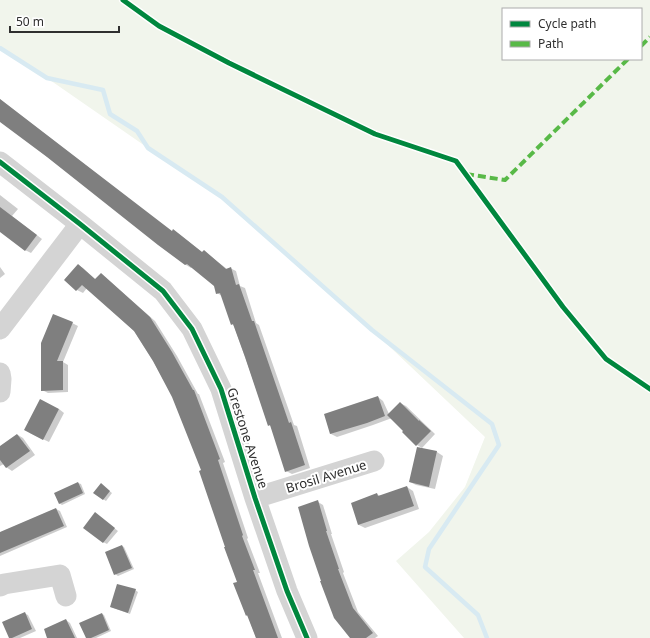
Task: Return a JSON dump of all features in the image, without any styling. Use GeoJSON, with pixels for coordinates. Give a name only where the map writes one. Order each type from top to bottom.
{"type":"FeatureCollection","features":[{"type":"Feature","properties":{"kind":"street","name":"Grestone Avenue"},"geometry":{"type":"LineString","coordinates":[[0,162],[80,224],[162,291],[192,328],[221,389],[255,498],[287,591],[307,638]]}},
{"type":"Feature","properties":{"kind":"street"},"geometry":{"type":"LineString","coordinates":[[0,329],[80,224]]}},
{"type":"Feature","properties":{"kind":"street"},"geometry":{"type":"LineString","coordinates":[[0,373],[0,392]]}},
{"type":"Feature","properties":{"kind":"street","name":"Brosil Avenue"},"geometry":{"type":"LineString","coordinates":[[255,498],[374,461]]}},
{"type":"Feature","properties":{"kind":"street"},"geometry":{"type":"LineString","coordinates":[[0,586],[4,584],[60,575],[66,596]]}},
{"type":"Feature","properties":{"kind":"shaded area"},"geometry":{"type":"Polygon","coordinates":[[[0,0],[650,0],[650,638],[464,638],[396,561],[429,532],[465,487],[485,437],[372,330],[222,197],[47,78],[0,48],[0,0]]]}},
{"type":"Feature","properties":{"kind":"building"},"geometry":{"type":"Polygon","coordinates":[[[0,99],[172,231],[173,229],[202,252],[204,250],[226,269],[231,267],[236,285],[239,284],[252,321],[254,321],[305,465],[285,472],[270,425],[268,426],[245,357],[233,324],[231,325],[220,293],[216,294],[214,286],[187,264],[185,265],[158,245],[47,157],[0,122],[0,99]]]}},
{"type":"Feature","properties":{"kind":"building"},"geometry":{"type":"Polygon","coordinates":[[[0,207],[37,235],[25,251],[0,232],[0,207]]]}},
{"type":"Feature","properties":{"kind":"building"},"geometry":{"type":"Polygon","coordinates":[[[78,264],[95,279],[101,273],[150,317],[194,390],[220,459],[218,460],[243,535],[242,536],[255,570],[253,570],[278,638],[256,638],[247,615],[246,616],[233,583],[237,582],[199,471],[201,470],[172,397],[153,361],[134,331],[82,285],[76,291],[64,280],[78,264]]]}},
{"type":"Feature","properties":{"kind":"building"},"geometry":{"type":"Polygon","coordinates":[[[53,314],[73,322],[57,361],[63,361],[63,390],[41,391],[41,343],[53,314]]]}},
{"type":"Feature","properties":{"kind":"building"},"geometry":{"type":"Polygon","coordinates":[[[378,396],[385,416],[330,434],[324,414],[378,396]]]}},
{"type":"Feature","properties":{"kind":"building"},"geometry":{"type":"Polygon","coordinates":[[[40,399],[59,409],[43,440],[24,430],[40,399]]]}},
{"type":"Feature","properties":{"kind":"building"},"geometry":{"type":"Polygon","coordinates":[[[400,402],[431,431],[416,446],[387,415],[400,402]]]}},
{"type":"Feature","properties":{"kind":"building"},"geometry":{"type":"Polygon","coordinates":[[[17,434],[30,451],[6,468],[0,460],[0,446],[17,434]]]}},
{"type":"Feature","properties":{"kind":"building"},"geometry":{"type":"Polygon","coordinates":[[[417,447],[437,451],[429,487],[409,482],[417,447]]]}},
{"type":"Feature","properties":{"kind":"building"},"geometry":{"type":"Polygon","coordinates":[[[78,482],[83,493],[59,504],[54,493],[78,482]]]}},
{"type":"Feature","properties":{"kind":"building"},"geometry":{"type":"Polygon","coordinates":[[[101,483],[110,491],[103,500],[93,493],[101,483]]]}},
{"type":"Feature","properties":{"kind":"building"},"geometry":{"type":"Polygon","coordinates":[[[407,486],[414,506],[358,525],[351,503],[377,493],[378,496],[407,486]]]}},
{"type":"Feature","properties":{"kind":"building"},"geometry":{"type":"Polygon","coordinates":[[[318,500],[338,569],[353,608],[373,633],[366,638],[350,638],[334,618],[320,581],[298,507],[318,500]]]}},
{"type":"Feature","properties":{"kind":"building"},"geometry":{"type":"Polygon","coordinates":[[[56,508],[64,526],[0,553],[0,532],[56,508]]]}},
{"type":"Feature","properties":{"kind":"building"},"geometry":{"type":"Polygon","coordinates":[[[95,512],[115,528],[103,543],[83,528],[95,512]]]}},
{"type":"Feature","properties":{"kind":"building"},"geometry":{"type":"Polygon","coordinates":[[[122,545],[132,568],[114,575],[105,552],[122,545]]]}},
{"type":"Feature","properties":{"kind":"building"},"geometry":{"type":"Polygon","coordinates":[[[117,584],[136,589],[128,613],[110,607],[117,584]]]}},
{"type":"Feature","properties":{"kind":"building"},"geometry":{"type":"Polygon","coordinates":[[[25,612],[32,629],[9,638],[2,622],[25,612]]]}},
{"type":"Feature","properties":{"kind":"building"},"geometry":{"type":"Polygon","coordinates":[[[102,613],[109,630],[91,638],[86,638],[79,623],[102,613]]]}},
{"type":"Feature","properties":{"kind":"building"},"geometry":{"type":"Polygon","coordinates":[[[66,619],[75,638],[47,638],[44,629],[66,619]]]}},
{"type":"Feature","properties":{"kind":"waterway"},"geometry":{"type":"LineString","coordinates":[[0,48],[47,78],[103,90],[110,114],[137,131],[148,148],[222,197],[372,330],[492,424],[499,445],[429,549],[425,567],[478,615],[487,638]]}},
{"type":"Feature","properties":{"kind":"marked path"},"geometry":{"type":"LineString","coordinates":[[642,45],[650,37]]}},
{"type":"Feature","properties":{"kind":"marked path"},"geometry":{"type":"LineString","coordinates":[[466,174],[505,180],[627,60]]}},
{"type":"Feature","properties":{"kind":"cycle path"},"geometry":{"type":"LineString","coordinates":[[123,0],[159,26],[229,63],[375,134],[456,161],[563,307],[606,359],[650,389]]}},
{"type":"Feature","properties":{"kind":"cycle path"},"geometry":{"type":"LineString","coordinates":[[0,162],[163,291],[192,329],[221,389],[255,498],[287,591],[307,638]]}}]}
